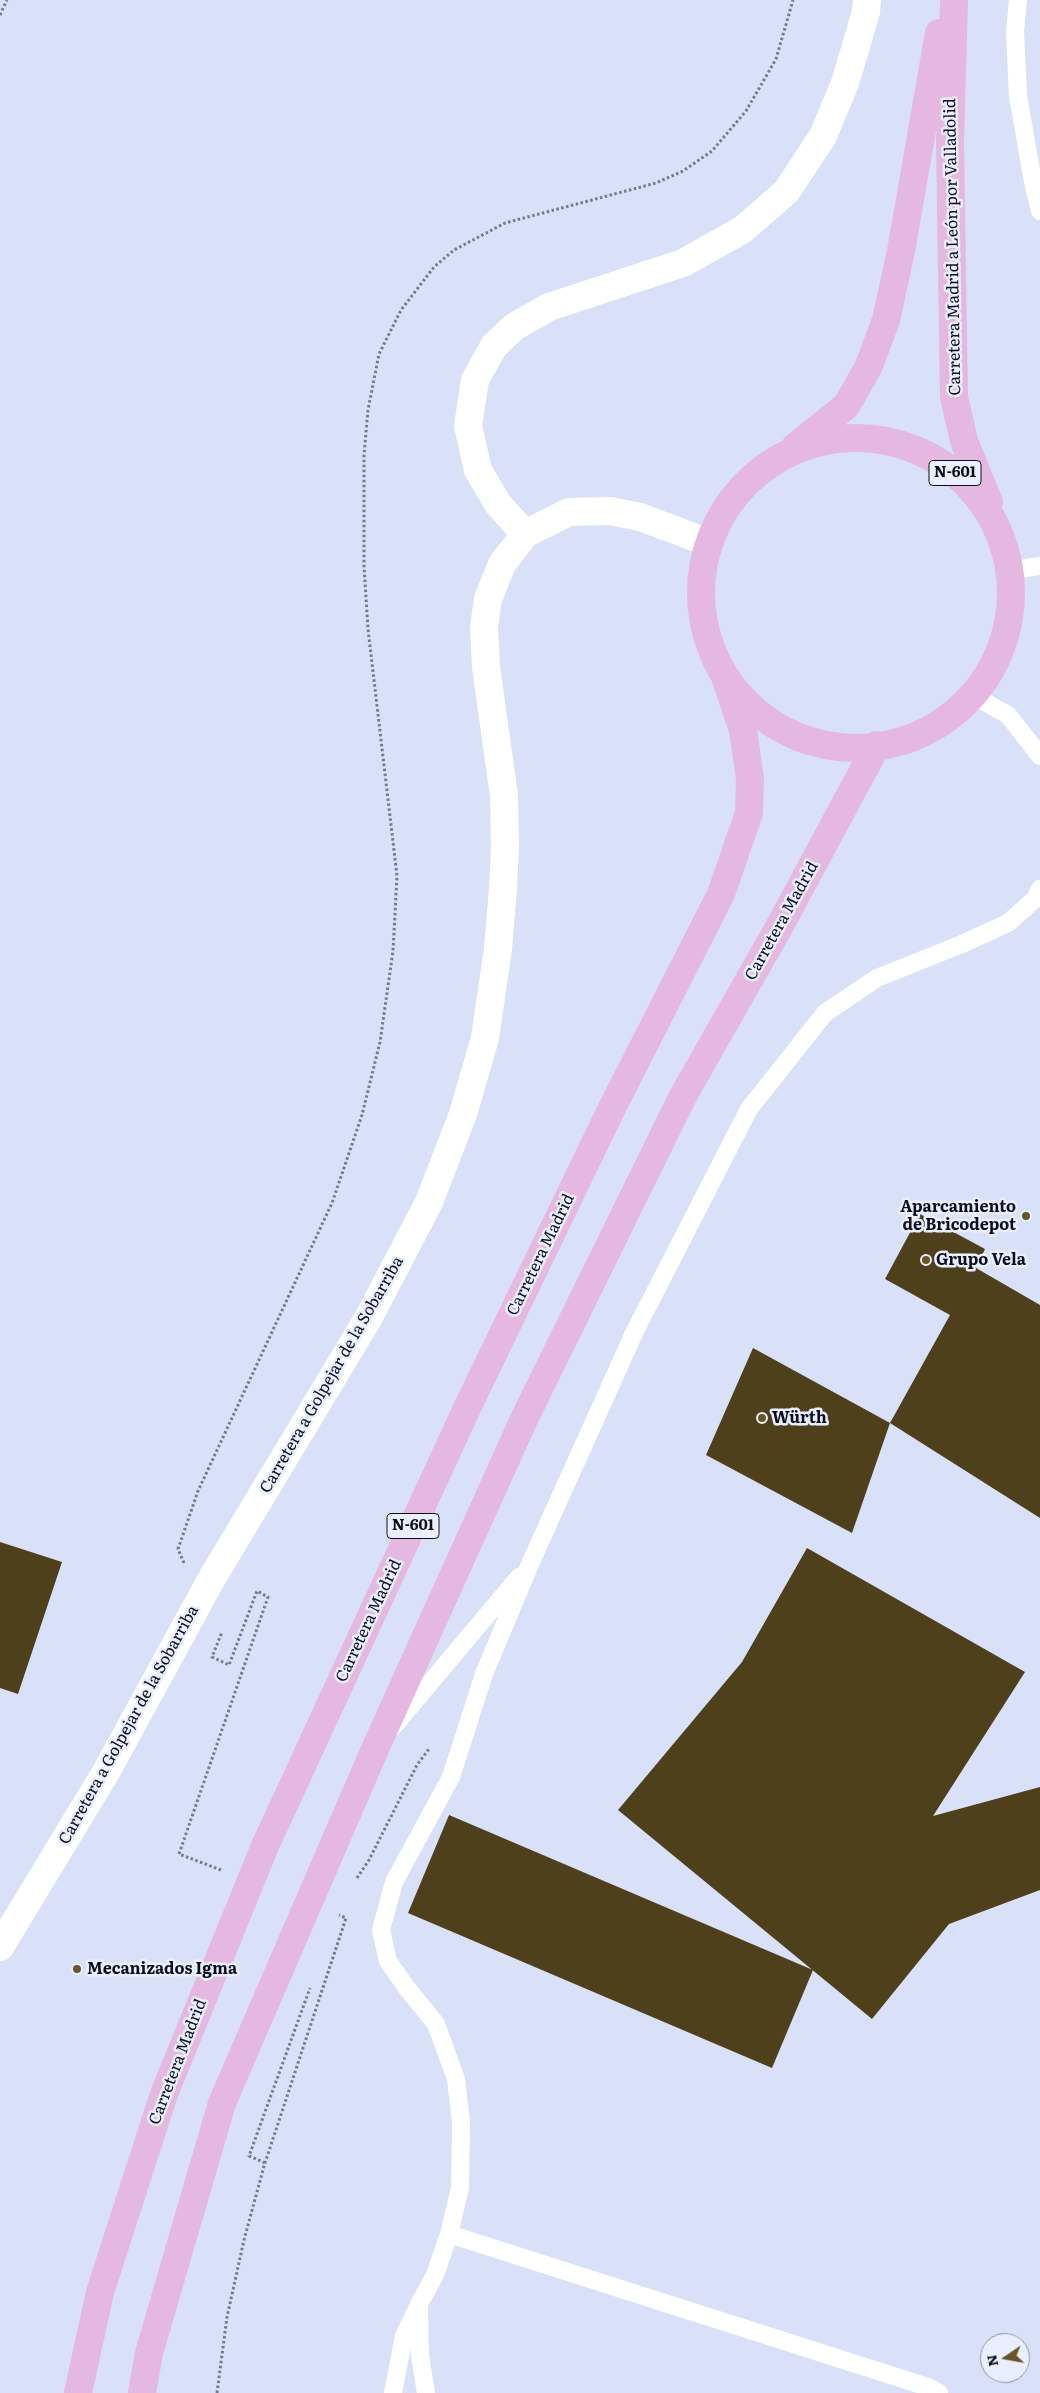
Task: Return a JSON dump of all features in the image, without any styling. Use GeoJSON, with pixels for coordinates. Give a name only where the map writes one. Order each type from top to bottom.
{"type":"FeatureCollection","features":[{"type":"Feature","properties":{"kind":"highway","name":"Carretera Madrid a León por Valladolid"},"geometry":{"type":"LineString","coordinates":[[785,454],[846,406],[868,368],[886,320],[901,251],[945,0]]}},
{"type":"Feature","properties":{"kind":"highway","name":"Carretera Madrid a León por Valladolid"},"geometry":{"type":"LineString","coordinates":[[954,0],[950,144],[954,397],[964,441],[995,517]]}},
{"type":"Feature","properties":{"kind":"highway","name":"N-601"},"geometry":{"type":"LineString","coordinates":[[839,439],[896,444],[955,473],[995,517],[1014,570],[1009,639],[974,696],[928,732],[877,745],[843,746],[798,736],[758,714],[724,674],[704,627],[700,579],[707,542],[724,504],[748,480],[785,454],[839,439]]}},
{"type":"Feature","properties":{"kind":"highway","name":"Carretera Madrid"},"geometry":{"type":"LineString","coordinates":[[78,2393],[100,2292],[164,2094],[265,1846],[468,1406],[612,1108],[721,894],[749,813],[750,779],[743,730],[724,674]]}},
{"type":"Feature","properties":{"kind":"highway","name":"Carretera Madrid"},"geometry":{"type":"LineString","coordinates":[[142,2393],[149,2353],[222,2103],[375,1749],[525,1417],[683,1096],[778,929],[877,745]]}},
{"type":"Feature","properties":{"kind":"street"},"geometry":{"type":"LineString","coordinates":[[525,534],[498,504],[478,470],[468,426],[476,380],[494,346],[514,327],[549,307],[683,263],[742,230],[786,192],[823,136],[845,83],[866,12],[867,0]]}},
{"type":"Feature","properties":{"kind":"street","name":"Carretera a Golpejar de la Sobarriba"},"geometry":{"type":"LineString","coordinates":[[0,1947],[106,1772],[212,1578],[369,1318],[429,1202],[463,1114],[485,1038],[498,949],[505,847],[504,796],[486,667],[484,628],[488,599],[502,564],[525,534],[569,512],[610,511],[640,517],[707,542]]}},
{"type":"Feature","properties":{"kind":"lane"},"geometry":{"type":"LineString","coordinates":[[1018,0],[1015,32],[1018,96],[1040,211]]}},
{"type":"Feature","properties":{"kind":"lane"},"geometry":{"type":"LineString","coordinates":[[1014,570],[1040,566]]}},
{"type":"Feature","properties":{"kind":"lane"},"geometry":{"type":"LineString","coordinates":[[974,696],[1008,715],[1040,756]]}},
{"type":"Feature","properties":{"kind":"lane"},"geometry":{"type":"LineString","coordinates":[[393,2393],[404,2336],[435,2275],[449,2234],[460,2188],[461,2123],[456,2079],[436,2024],[388,1961],[380,1930],[394,1882],[451,1777],[484,1674],[530,1564],[635,1331],[750,1109],[825,1014],[877,978],[962,944],[1008,923],[1036,898],[1040,889]]}},
{"type":"Feature","properties":{"kind":"lane"},"geometry":{"type":"LineString","coordinates":[[375,1749],[530,1564]]}},
{"type":"Feature","properties":{"kind":"lane"},"geometry":{"type":"LineString","coordinates":[[449,2234],[928,2387],[938,2393]]}},
{"type":"Feature","properties":{"kind":"lane"},"geometry":{"type":"LineString","coordinates":[[419,2304],[420,2356],[426,2393]]}},
{"type":"Feature","properties":{"kind":"path"},"geometry":{"type":"LineString","coordinates":[[0,14],[7,0]]}},
{"type":"Feature","properties":{"kind":"path"},"geometry":{"type":"LineString","coordinates":[[212,1578],[184,1563],[178,1549],[198,1491],[332,1203],[362,1114],[380,1042],[393,951],[397,876],[368,629],[364,566],[364,455],[368,410],[379,354],[401,310],[434,267],[454,250],[505,223],[656,183],[683,171],[712,151],[746,112],[776,60],[793,0]]}},
{"type":"Feature","properties":{"kind":"path"},"geometry":{"type":"LineString","coordinates":[[179,1854],[268,1597],[257,1592],[229,1665],[212,1657],[225,1624]]}},
{"type":"Feature","properties":{"kind":"path"},"geometry":{"type":"LineString","coordinates":[[355,1881],[369,1860],[417,1765],[434,1742]]}},
{"type":"Feature","properties":{"kind":"path"},"geometry":{"type":"LineString","coordinates":[[338,1917],[342,1908]]}},
{"type":"Feature","properties":{"kind":"path"},"geometry":{"type":"LineString","coordinates":[[217,2393],[227,2317],[244,2240],[265,2163],[346,1918]]}},
{"type":"Feature","properties":{"kind":"path"},"geometry":{"type":"LineString","coordinates":[[265,2163],[249,2156],[312,1981]]}},
{"type":"Feature","properties":{"kind":"building"},"geometry":{"type":"Polygon","coordinates":[[[920,1214],[985,1249],[976,1268],[1040,1305],[1040,1518],[890,1423],[950,1315],[885,1279],[920,1214]]]}},
{"type":"Feature","properties":{"kind":"building"},"geometry":{"type":"Polygon","coordinates":[[[753,1348],[890,1423],[852,1533],[706,1455],[753,1348]]]}},
{"type":"Feature","properties":{"kind":"building"},"geometry":{"type":"Polygon","coordinates":[[[0,1542],[62,1562],[18,1694],[0,1688],[0,1542]]]}},
{"type":"Feature","properties":{"kind":"building"},"geometry":{"type":"Polygon","coordinates":[[[807,1548],[1025,1672],[933,1816],[1040,1787],[1040,1890],[949,1924],[872,2019],[618,1810],[742,1662],[807,1548]]]}},
{"type":"Feature","properties":{"kind":"building"},"geometry":{"type":"Polygon","coordinates":[[[449,1815],[813,1970],[772,2068],[408,1913],[449,1815]]]}},
{"type":"Feature","properties":{"kind":"place","name":"Aparcamiento de Bricodepot"},"geometry":{"type":"Point","coordinates":[1026,1216]}},
{"type":"Feature","properties":{"kind":"place","name":"Grupo Vela"},"geometry":{"type":"Point","coordinates":[926,1260]}},
{"type":"Feature","properties":{"kind":"place","name":"Würth"},"geometry":{"type":"Point","coordinates":[762,1418]}},
{"type":"Feature","properties":{"kind":"place","name":"Mecanizados Igma"},"geometry":{"type":"Point","coordinates":[77,1969]}}]}
